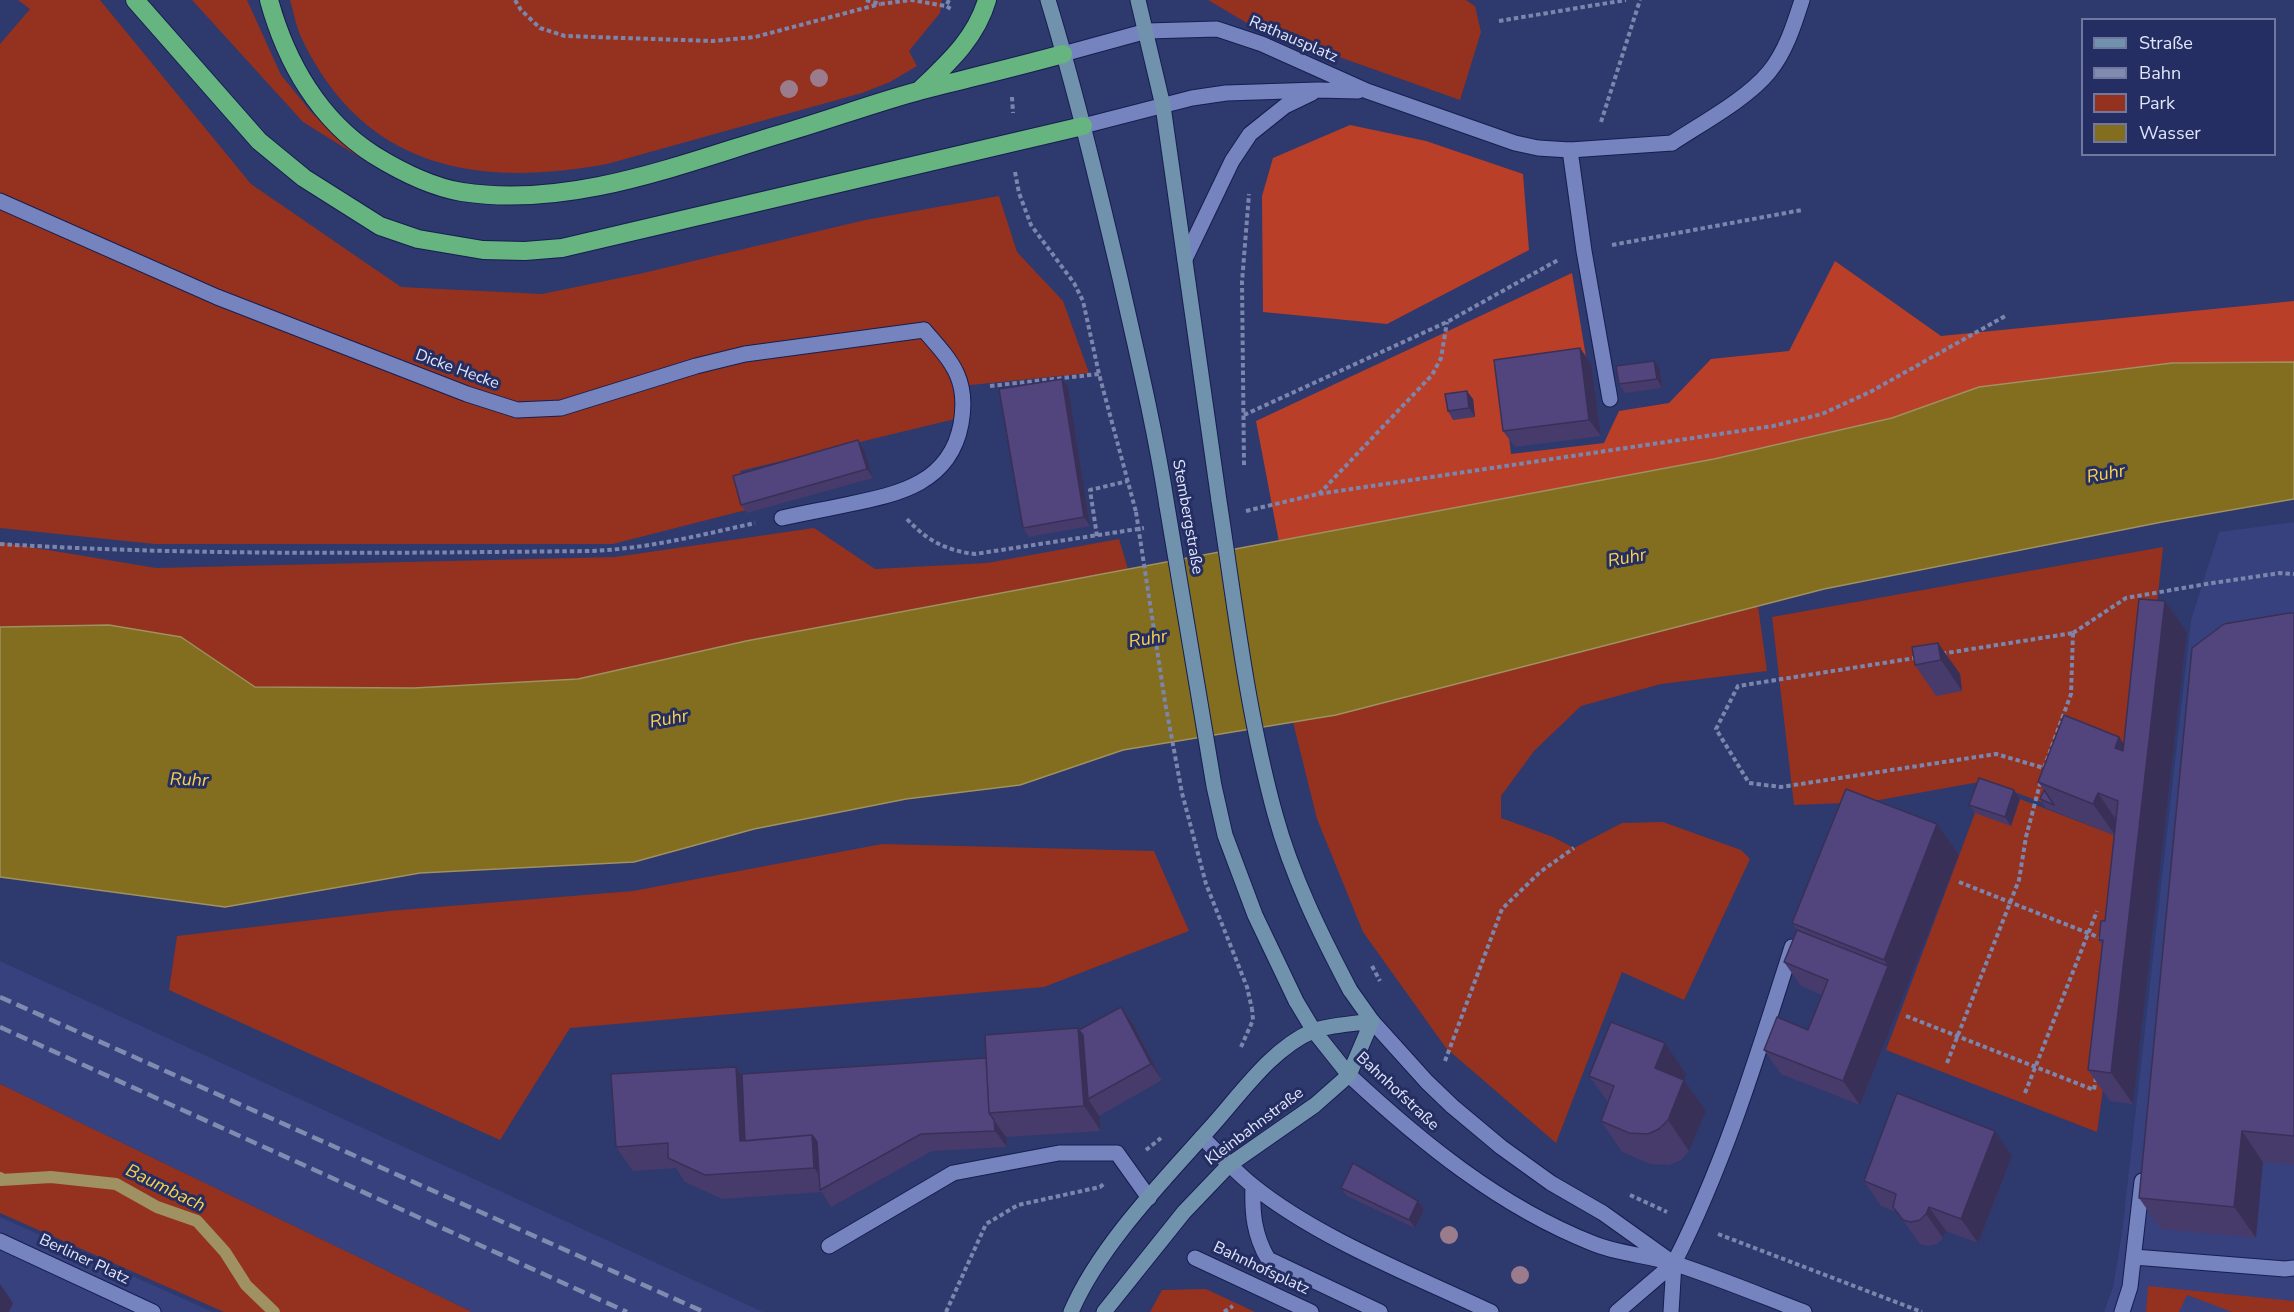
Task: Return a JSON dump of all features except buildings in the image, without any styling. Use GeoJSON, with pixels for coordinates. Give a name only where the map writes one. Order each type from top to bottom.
{"type":"FeatureCollection","features":[{"type":"Feature","properties":{"kind":"highway"},"geometry":{"type":"LineString","coordinates":[[135,0],[259,141],[304,178],[380,226],[446,245],[525,251],[562,248],[1083,126]]}},
{"type":"Feature","properties":{"kind":"highway"},"geometry":{"type":"LineString","coordinates":[[269,0],[281,38],[317,105],[358,144],[390,165],[419,179],[460,192],[503,195],[577,190],[622,181],[920,91],[1064,54]]}},
{"type":"Feature","properties":{"kind":"highway"},"geometry":{"type":"LineString","coordinates":[[920,91],[960,51],[977,24],[987,0]]}},
{"type":"Feature","properties":{"kind":"main road","name":"Stembergstraße"},"geometry":{"type":"LineString","coordinates":[[1048,0],[1083,126],[1134,339],[1167,506],[1214,786],[1226,835],[1255,915],[1296,1001],[1314,1031]]}},
{"type":"Feature","properties":{"kind":"main road","name":"Stembergstraße"},"geometry":{"type":"LineString","coordinates":[[1138,0],[1163,105],[1248,689],[1275,816],[1317,927],[1350,990],[1372,1021]]}},
{"type":"Feature","properties":{"kind":"main road"},"geometry":{"type":"LineString","coordinates":[[1314,1031],[1372,1021]]}},
{"type":"Feature","properties":{"kind":"main road","name":"Kleinbahnstraße"},"geometry":{"type":"LineString","coordinates":[[1104,1312],[1184,1212],[1230,1165],[1315,1105],[1349,1074],[1372,1021]]}},
{"type":"Feature","properties":{"kind":"main road","name":"Kleinbahnstraße"},"geometry":{"type":"LineString","coordinates":[[1071,1312],[1089,1277],[1173,1167],[1278,1053],[1314,1031]]}},
{"type":"Feature","properties":{"kind":"main road","name":"Bahnhofstraße"},"geometry":{"type":"LineString","coordinates":[[1314,1031],[1349,1074]]}},
{"type":"Feature","properties":{"kind":"street","name":"Rathausplatz"},"geometry":{"type":"LineString","coordinates":[[1064,54],[1147,31],[1217,29],[1262,44],[1367,91],[1515,143],[1538,148],[1592,149],[1672,143],[1753,89],[1769,72],[1787,43],[1802,0]]}},
{"type":"Feature","properties":{"kind":"street","name":"Rathausplatz"},"geometry":{"type":"LineString","coordinates":[[1185,259],[1232,161],[1250,134],[1285,106],[1318,90]]}},
{"type":"Feature","properties":{"kind":"street","name":"Rathausplatz"},"geometry":{"type":"LineString","coordinates":[[1083,126],[1192,98],[1226,93],[1367,91]]}},
{"type":"Feature","properties":{"kind":"street"},"geometry":{"type":"LineString","coordinates":[[1570,150],[1584,251],[1610,399]]}},
{"type":"Feature","properties":{"kind":"street","name":"Dicke Hecke"},"geometry":{"type":"LineString","coordinates":[[0,201],[217,297],[467,394],[518,410],[561,408],[696,366],[745,354],[924,330],[951,360],[962,389]]}},
{"type":"Feature","properties":{"kind":"street"},"geometry":{"type":"LineString","coordinates":[[782,518],[888,496],[920,483],[941,466],[957,439],[963,404],[962,389]]}},
{"type":"Feature","properties":{"kind":"street"},"geometry":{"type":"LineString","coordinates":[[1617,1312],[1674,1263],[1694,1224],[1751,1077],[1793,944]]}},
{"type":"Feature","properties":{"kind":"street","name":"Bahnhofstraße"},"geometry":{"type":"LineString","coordinates":[[1372,1021],[1427,1082],[1501,1147],[1551,1183],[1603,1213],[1674,1263]]}},
{"type":"Feature","properties":{"kind":"street","name":"Bahnhofstraße"},"geometry":{"type":"LineString","coordinates":[[1349,1074],[1394,1117],[1444,1158],[1538,1218],[1595,1244],[1674,1263],[1804,1312]]}},
{"type":"Feature","properties":{"kind":"street"},"geometry":{"type":"LineString","coordinates":[[1202,1137],[1253,1186],[1289,1212],[1342,1242],[1491,1312]]}},
{"type":"Feature","properties":{"kind":"street"},"geometry":{"type":"LineString","coordinates":[[829,1246],[953,1173],[1059,1153],[1117,1153],[1149,1198]]}},
{"type":"Feature","properties":{"kind":"street"},"geometry":{"type":"LineString","coordinates":[[2122,1312],[2130,1287],[2144,1163]]}},
{"type":"Feature","properties":{"kind":"street"},"geometry":{"type":"LineString","coordinates":[[1253,1186],[1252,1215],[1259,1243],[1268,1259],[1380,1312]]}},
{"type":"Feature","properties":{"kind":"street","name":"Berliner Platz"},"geometry":{"type":"LineString","coordinates":[[0,1241],[153,1312]]}},
{"type":"Feature","properties":{"kind":"street"},"geometry":{"type":"LineString","coordinates":[[2134,1257],[2267,1268],[2294,1268]]}},
{"type":"Feature","properties":{"kind":"street","name":"Bahnhofsplatz"},"geometry":{"type":"LineString","coordinates":[[1195,1258],[1311,1312]]}},
{"type":"Feature","properties":{"kind":"street"},"geometry":{"type":"LineString","coordinates":[[1671,1312],[1674,1263]]}},
{"type":"Feature","properties":{"kind":"path"},"geometry":{"type":"LineString","coordinates":[[515,0],[521,10],[540,27],[566,36],[712,41],[755,38],[880,4],[911,0],[946,6],[977,24]]}},
{"type":"Feature","properties":{"kind":"path"},"geometry":{"type":"LineString","coordinates":[[866,0],[880,4]]}},
{"type":"Feature","properties":{"kind":"path"},"geometry":{"type":"LineString","coordinates":[[946,6],[949,0]]}},
{"type":"Feature","properties":{"kind":"path"},"geometry":{"type":"LineString","coordinates":[[1499,21],[1626,0]]}},
{"type":"Feature","properties":{"kind":"path"},"geometry":{"type":"LineString","coordinates":[[1592,149],[1640,0]]}},
{"type":"Feature","properties":{"kind":"path"},"geometry":{"type":"LineString","coordinates":[[1007,69],[1012,100],[1015,172],[1024,209],[1031,225],[1074,283],[1083,301],[1099,374],[1136,512]]}},
{"type":"Feature","properties":{"kind":"path"},"geometry":{"type":"LineString","coordinates":[[1244,475],[1242,282],[1249,192]]}},
{"type":"Feature","properties":{"kind":"path"},"geometry":{"type":"LineString","coordinates":[[1245,415],[1447,322],[1554,262],[1584,251],[1802,210]]}},
{"type":"Feature","properties":{"kind":"path"},"geometry":{"type":"LineString","coordinates":[[1447,322],[1446,340],[1441,358],[1432,375],[1318,494],[1773,426],[1822,414],[1870,392],[2007,315]]}},
{"type":"Feature","properties":{"kind":"path"},"geometry":{"type":"LineString","coordinates":[[962,389],[1099,374]]}},
{"type":"Feature","properties":{"kind":"path"},"geometry":{"type":"LineString","coordinates":[[1097,536],[1090,490],[1128,481]]}},
{"type":"Feature","properties":{"kind":"path"},"geometry":{"type":"LineString","coordinates":[[888,496],[915,528],[938,545],[959,552],[975,554],[1106,535]]}},
{"type":"Feature","properties":{"kind":"path"},"geometry":{"type":"LineString","coordinates":[[1246,511],[1248,522]]}},
{"type":"Feature","properties":{"kind":"path"},"geometry":{"type":"LineString","coordinates":[[0,544],[136,551],[381,553],[619,550],[782,518]]}},
{"type":"Feature","properties":{"kind":"path"},"geometry":{"type":"LineString","coordinates":[[2050,771],[1996,754],[1781,787],[1749,783],[1716,729],[1738,686],[2073,633],[2126,598],[2280,573],[2294,574]]}},
{"type":"Feature","properties":{"kind":"path"},"geometry":{"type":"LineString","coordinates":[[2044,768],[2071,694],[2073,633]]}},
{"type":"Feature","properties":{"kind":"path"},"geometry":{"type":"LineString","coordinates":[[1947,1062],[2019,880],[2026,837],[2041,780]]}},
{"type":"Feature","properties":{"kind":"path"},"geometry":{"type":"LineString","coordinates":[[1437,1057],[1444,1065],[1502,909],[1540,872],[1574,848]]}},
{"type":"Feature","properties":{"kind":"path"},"geometry":{"type":"LineString","coordinates":[[1959,882],[2112,942]]}},
{"type":"Feature","properties":{"kind":"path"},"geometry":{"type":"LineString","coordinates":[[2025,1093],[2097,911]]}},
{"type":"Feature","properties":{"kind":"path"},"geometry":{"type":"LineString","coordinates":[[1370,963],[1386,990]]}},
{"type":"Feature","properties":{"kind":"path"},"geometry":{"type":"LineString","coordinates":[[1906,1016],[2094,1090],[2097,1066]]}},
{"type":"Feature","properties":{"kind":"path"},"geometry":{"type":"LineString","coordinates":[[1621,1191],[1694,1224],[1922,1312]]}},
{"type":"Feature","properties":{"kind":"shaded area"},"geometry":{"type":"Polygon","coordinates":[[[1350,125],[1426,141],[1523,174],[1529,250],[1387,324],[1263,312],[1262,196],[1273,158],[1350,125]]]}},
{"type":"Feature","properties":{"kind":"shaded area"},"geometry":{"type":"Polygon","coordinates":[[[1835,261],[1941,336],[2294,301],[2294,362],[2172,363],[1979,387],[1892,418],[1714,459],[1279,542],[1256,421],[1572,273],[1586,357],[1501,372],[1511,454],[1604,443],[1619,411],[1669,403],[1711,359],[1789,351],[1835,261]]]}},
{"type":"Feature","properties":{"kind":"shaded area"},"geometry":{"type":"Polygon","coordinates":[[[2294,522],[2294,1312],[2104,1312],[2113,1287],[2122,1233],[2191,620],[2219,532],[2294,522]]]}},
{"type":"Feature","properties":{"kind":"shaded area"},"geometry":{"type":"Polygon","coordinates":[[[0,961],[763,1312],[472,1312],[0,1084],[0,961]]]}},
{"type":"Feature","properties":{"kind":"shaded area"},"geometry":{"type":"Polygon","coordinates":[[[0,1217],[213,1312],[0,1312],[0,1217]]]}},
{"type":"Feature","properties":{"kind":"green space"},"geometry":{"type":"Polygon","coordinates":[[[18,0],[100,0],[251,184],[401,287],[542,294],[639,274],[865,220],[999,196],[1017,252],[1063,301],[1089,373],[961,386],[955,419],[740,471],[750,509],[613,544],[155,544],[0,528],[0,44],[30,9],[18,0]]]}},
{"type":"Feature","properties":{"kind":"green space"},"geometry":{"type":"Polygon","coordinates":[[[192,0],[247,0],[281,75],[312,113],[364,160],[303,122],[192,0]]]}},
{"type":"Feature","properties":{"kind":"green space"},"geometry":{"type":"Polygon","coordinates":[[[290,0],[942,0],[940,13],[909,51],[917,66],[890,82],[862,93],[607,164],[559,171],[513,173],[470,169],[429,159],[391,142],[358,117],[328,83],[302,39],[290,0]]]}},
{"type":"Feature","properties":{"kind":"green space"},"geometry":{"type":"Polygon","coordinates":[[[1208,0],[1466,0],[1475,6],[1481,32],[1460,100],[1252,26],[1208,0]]]}},
{"type":"Feature","properties":{"kind":"green space"},"geometry":{"type":"Polygon","coordinates":[[[814,528],[875,569],[987,563],[1119,539],[1128,569],[746,641],[578,679],[416,688],[255,687],[178,637],[31,626],[0,627],[0,542],[156,568],[615,557],[814,528]]]}},
{"type":"Feature","properties":{"kind":"green space"},"geometry":{"type":"Polygon","coordinates":[[[2163,547],[2140,763],[2069,737],[2041,802],[1985,781],[1868,802],[1794,805],[1772,617],[2163,547]]]}},
{"type":"Feature","properties":{"kind":"green space"},"geometry":{"type":"Polygon","coordinates":[[[1758,606],[1767,671],[1661,684],[1581,706],[1534,751],[1501,796],[1501,818],[1553,837],[1574,848],[1622,823],[1663,822],[1741,850],[1750,859],[1684,1000],[1622,972],[1556,1143],[1446,1048],[1363,932],[1317,819],[1293,722],[1758,606]]]}},
{"type":"Feature","properties":{"kind":"green space"},"geometry":{"type":"Polygon","coordinates":[[[2020,799],[2114,835],[2139,832],[2097,1132],[1886,1050],[1975,813],[2020,799]]]}},
{"type":"Feature","properties":{"kind":"green space"},"geometry":{"type":"Polygon","coordinates":[[[882,844],[1154,851],[1189,931],[1044,987],[570,1028],[500,1140],[169,990],[177,936],[389,911],[633,891],[882,844]]]}},
{"type":"Feature","properties":{"kind":"green space"},"geometry":{"type":"Polygon","coordinates":[[[0,1084],[472,1312],[224,1312],[0,1213],[0,1084]]]}},
{"type":"Feature","properties":{"kind":"green space"},"geometry":{"type":"Polygon","coordinates":[[[2148,1286],[2294,1301],[2294,1312],[2232,1312],[2187,1295],[2179,1312],[2146,1312],[2148,1286]]]}},
{"type":"Feature","properties":{"kind":"green space"},"geometry":{"type":"Polygon","coordinates":[[[1206,1289],[1255,1312],[1150,1312],[1162,1290],[1206,1289]]]}},
{"type":"Feature","properties":{"kind":"water","name":"Ruhr"},"geometry":{"type":"Polygon","coordinates":[[[2294,362],[2294,499],[2162,522],[1824,589],[1336,715],[1123,750],[1020,785],[906,799],[754,829],[634,862],[420,873],[225,907],[0,877],[0,627],[109,625],[181,637],[255,687],[414,688],[578,679],[746,641],[1714,459],[1892,418],[1979,387],[2172,363],[2294,362]]]}},
{"type":"Feature","properties":{"kind":"waterway","name":"Baumbach"},"geometry":{"type":"LineString","coordinates":[[0,1178],[1,1180],[51,1177],[116,1184],[157,1207],[197,1221],[225,1252],[246,1285],[274,1312]]}},
{"type":"Feature","properties":{"kind":"railway"},"geometry":{"type":"LineString","coordinates":[[0,997],[704,1312]]}},
{"type":"Feature","properties":{"kind":"railway"},"geometry":{"type":"LineString","coordinates":[[0,1027],[627,1312]]}}]}
